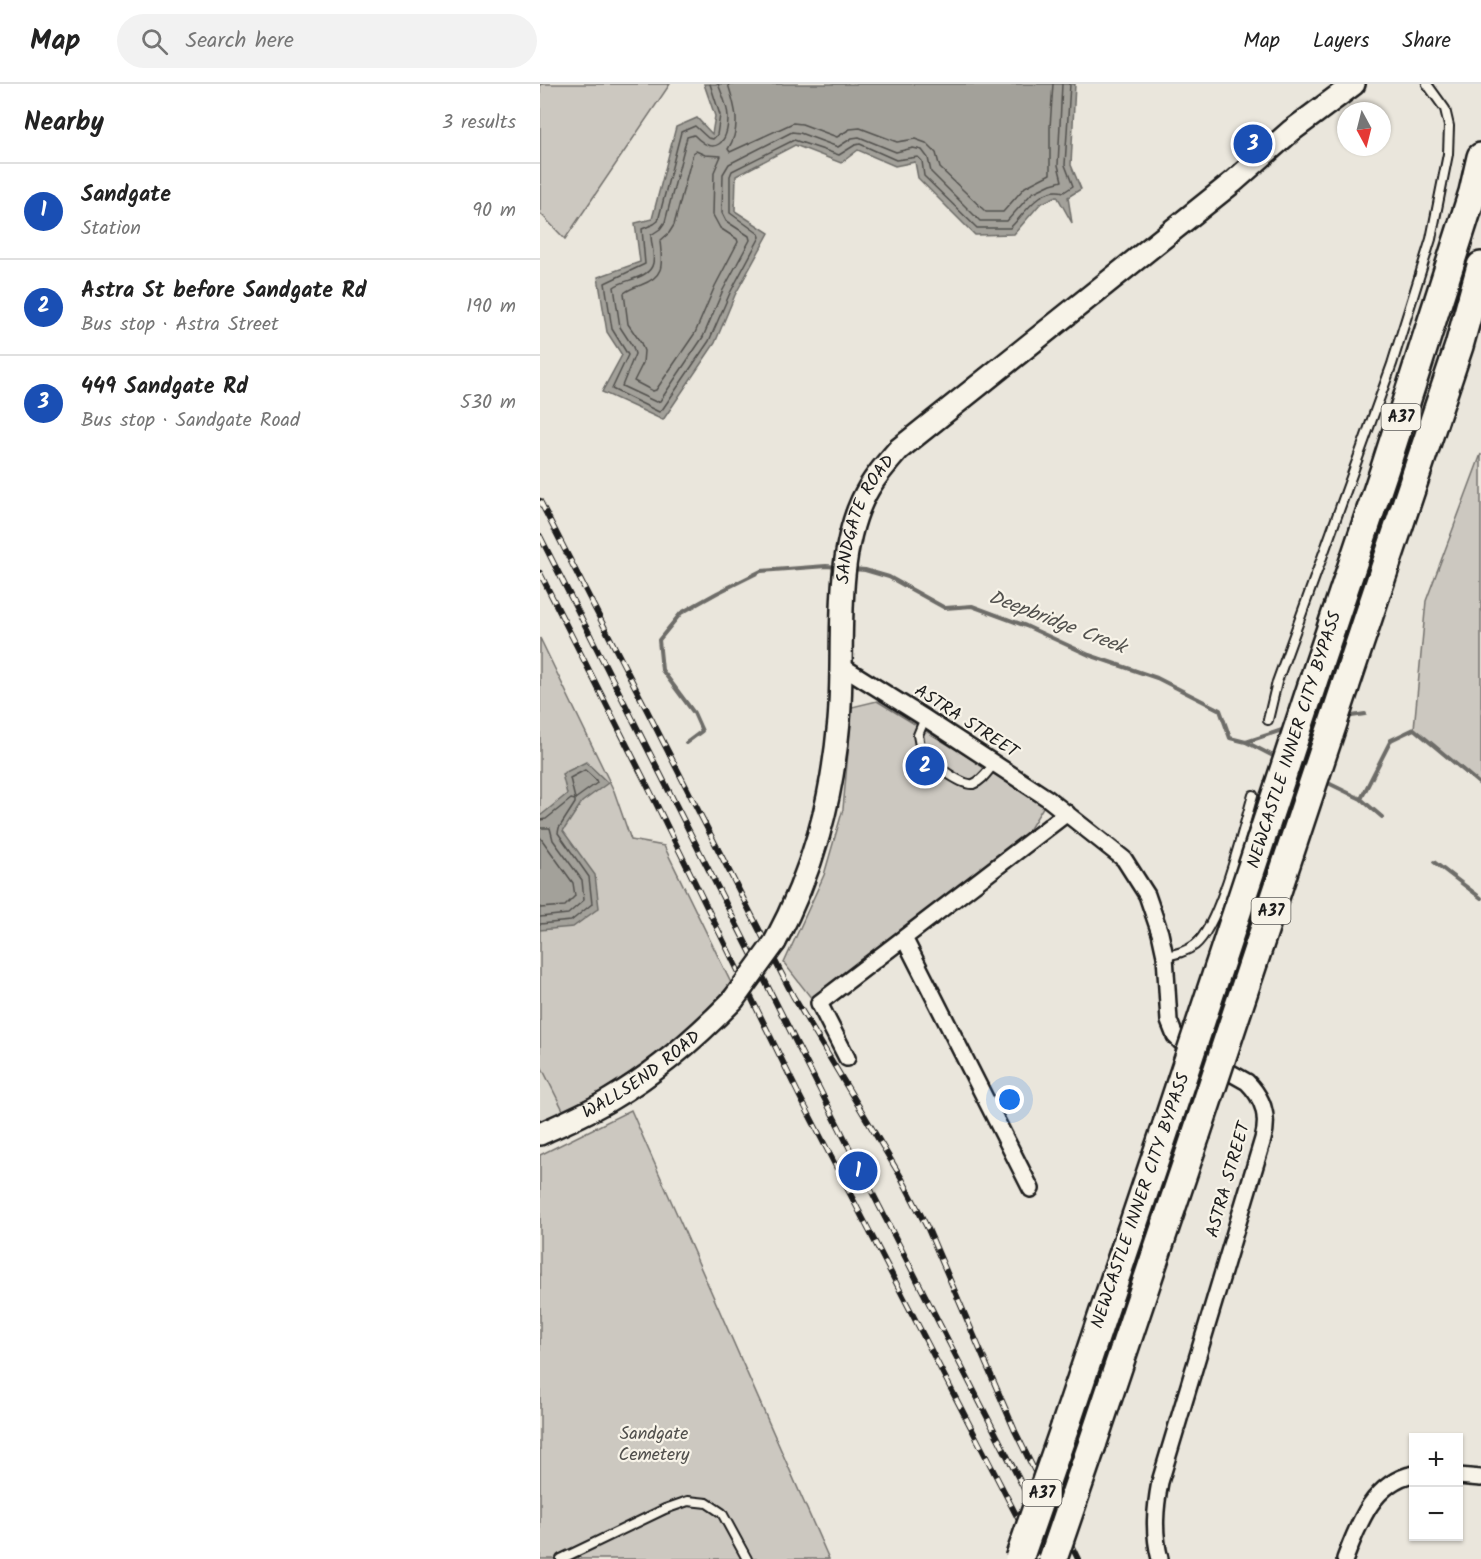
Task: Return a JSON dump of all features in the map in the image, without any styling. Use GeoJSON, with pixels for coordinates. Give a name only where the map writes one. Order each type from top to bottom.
{"type":"FeatureCollection","features":[{"type":"Feature","properties":{"kind":"highway","name":"NEWCASTLE INNER CITY BYPASS"},"geometry":{"type":"LineString","coordinates":[[1019,1559],[1167,1124],[1385,468],[1473,192],[1481,157]]}},
{"type":"Feature","properties":{"kind":"highway","name":"NEWCASTLE INNER CITY BYPASS"},"geometry":{"type":"LineString","coordinates":[[1053,1559],[1459,346],[1481,266]]}},
{"type":"Feature","properties":{"kind":"highway"},"geometry":{"type":"LineString","coordinates":[[1459,346],[1481,299]]}},
{"type":"Feature","properties":{"kind":"main road","name":"SANDGATE ROAD"},"geometry":{"type":"LineString","coordinates":[[733,1000],[775,942],[793,908],[806,876],[825,815],[839,722],[846,556],[849,537],[862,499],[873,481],[899,449],[1233,182],[1292,131],[1354,84]]}},
{"type":"Feature","properties":{"kind":"main road","name":"SANDGATE ROAD"},"geometry":{"type":"LineString","coordinates":[[1233,182],[1297,139],[1368,84]]}},
{"type":"Feature","properties":{"kind":"main road","name":"WALLSEND ROAD"},"geometry":{"type":"LineString","coordinates":[[540,1134],[610,1100],[643,1079],[692,1041],[733,1000]]}},
{"type":"Feature","properties":{"kind":"street","name":"ASTRA STREET"},"geometry":{"type":"LineString","coordinates":[[842,666],[925,718],[1067,813],[1124,859],[1136,876],[1153,912],[1165,956],[1169,1021],[1175,1036],[1180,1043],[1196,1054],[1247,1082],[1263,1104],[1266,1122],[1160,1482],[1154,1522],[1160,1559]]}},
{"type":"Feature","properties":{"kind":"street"},"geometry":{"type":"LineString","coordinates":[[847,1058],[819,1003],[1067,813]]}},
{"type":"Feature","properties":{"kind":"street"},"geometry":{"type":"LineString","coordinates":[[904,938],[1031,1189]]}},
{"type":"Feature","properties":{"kind":"street"},"geometry":{"type":"LineString","coordinates":[[1345,1559],[1355,1532],[1372,1502],[1395,1481],[1409,1476]]}},
{"type":"Feature","properties":{"kind":"street"},"geometry":{"type":"LineString","coordinates":[[1463,1476],[1481,1478]]}},
{"type":"Feature","properties":{"kind":"lane"},"geometry":{"type":"LineString","coordinates":[[1268,720],[1277,682],[1392,364],[1431,239],[1448,154],[1449,126],[1445,109],[1427,84]]}},
{"type":"Feature","properties":{"kind":"lane"},"geometry":{"type":"LineString","coordinates":[[925,718],[918,735],[921,751],[924,756],[960,781],[975,783],[994,764]]}},
{"type":"Feature","properties":{"kind":"lane"},"geometry":{"type":"LineString","coordinates":[[1165,956],[1188,950],[1206,932],[1227,880],[1253,795]]}},
{"type":"Feature","properties":{"kind":"lane"},"geometry":{"type":"LineString","coordinates":[[561,1559],[665,1509],[688,1501],[707,1503],[722,1513],[747,1559]]}},
{"type":"Feature","properties":{"kind":"shaded area"},"geometry":{"type":"Polygon","coordinates":[[[540,1064],[563,1110],[540,1121],[540,1064]]]}},
{"type":"Feature","properties":{"kind":"green space"},"geometry":{"type":"Polygon","coordinates":[[[540,84],[670,84],[565,239],[540,213],[540,84]]]}},
{"type":"Feature","properties":{"kind":"green space"},"geometry":{"type":"Polygon","coordinates":[[[1481,454],[1481,785],[1414,729],[1426,601],[1481,454]]]}},
{"type":"Feature","properties":{"kind":"green space"},"geometry":{"type":"Polygon","coordinates":[[[540,638],[614,791],[631,840],[664,846],[731,983],[695,1024],[639,1067],[599,1093],[563,1110],[540,1064],[540,638]]]}},
{"type":"Feature","properties":{"kind":"green space"},"geometry":{"type":"Polygon","coordinates":[[[877,701],[1045,804],[1028,832],[812,999],[784,963],[824,875],[843,809],[852,707],[877,701]]]}},
{"type":"Feature","properties":{"kind":"green space","name":"Sandgate Cemetery"},"geometry":{"type":"Polygon","coordinates":[[[631,1110],[829,1559],[540,1559],[540,1155],[631,1110]]]}},
{"type":"Feature","properties":{"kind":"water"},"geometry":{"type":"Polygon","coordinates":[[[704,84],[1075,84],[1071,165],[1081,189],[1068,197],[1072,223],[1057,196],[1040,204],[1014,234],[975,235],[918,178],[915,162],[895,166],[858,150],[841,163],[795,145],[736,176],[735,211],[769,233],[735,295],[715,343],[663,420],[602,392],[622,355],[607,332],[598,277],[640,262],[635,223],[652,219],[676,127],[697,118],[712,134],[715,116],[704,84]]]}},
{"type":"Feature","properties":{"kind":"water"},"geometry":{"type":"Polygon","coordinates":[[[586,762],[608,783],[582,802],[563,831],[595,875],[599,908],[573,927],[540,930],[540,816],[567,794],[562,774],[586,762]]]}},
{"type":"Feature","properties":{"kind":"waterway","name":"Deepbridge Creek"},"geometry":{"type":"LineString","coordinates":[[686,743],[702,731],[694,713],[662,670],[659,640],[681,613],[761,571],[840,567]]}},
{"type":"Feature","properties":{"kind":"waterway","name":"Deepbridge Creek"},"geometry":{"type":"LineString","coordinates":[[853,569],[889,577],[945,608],[972,606],[1026,626],[1089,655],[1157,678],[1220,710],[1230,738],[1246,742]]}},
{"type":"Feature","properties":{"kind":"waterway"},"geometry":{"type":"LineString","coordinates":[[1345,717],[1365,714]]}},
{"type":"Feature","properties":{"kind":"waterway"},"geometry":{"type":"LineString","coordinates":[[1277,758],[1246,742],[1288,728]]}},
{"type":"Feature","properties":{"kind":"waterway"},"geometry":{"type":"LineString","coordinates":[[1324,781],[1361,799],[1391,740],[1414,729],[1481,785]]}},
{"type":"Feature","properties":{"kind":"waterway"},"geometry":{"type":"LineString","coordinates":[[1361,799],[1382,817]]}},
{"type":"Feature","properties":{"kind":"waterway"},"geometry":{"type":"LineString","coordinates":[[1434,862],[1481,898]]}},
{"type":"Feature","properties":{"kind":"railway"},"geometry":{"type":"LineString","coordinates":[[540,501],[793,996],[901,1177],[928,1229],[1015,1431],[1078,1559]]}},
{"type":"Feature","properties":{"kind":"railway"},"geometry":{"type":"LineString","coordinates":[[540,536],[1060,1559]]}},
{"type":"Feature","properties":{"kind":"railway"},"geometry":{"type":"LineString","coordinates":[[540,573],[799,1095],[1039,1559]]}},
{"type":"Feature","properties":{"kind":"place","name":"449 Sandgate Rd"},"geometry":{"type":"Point","coordinates":[1253,144]}},
{"type":"Feature","properties":{"kind":"place","name":"Astra St before Sandgate Rd"},"geometry":{"type":"Point","coordinates":[925,766]}},
{"type":"Feature","properties":{"kind":"place","name":"Sandgate"},"geometry":{"type":"Point","coordinates":[858,1171]}}]}
